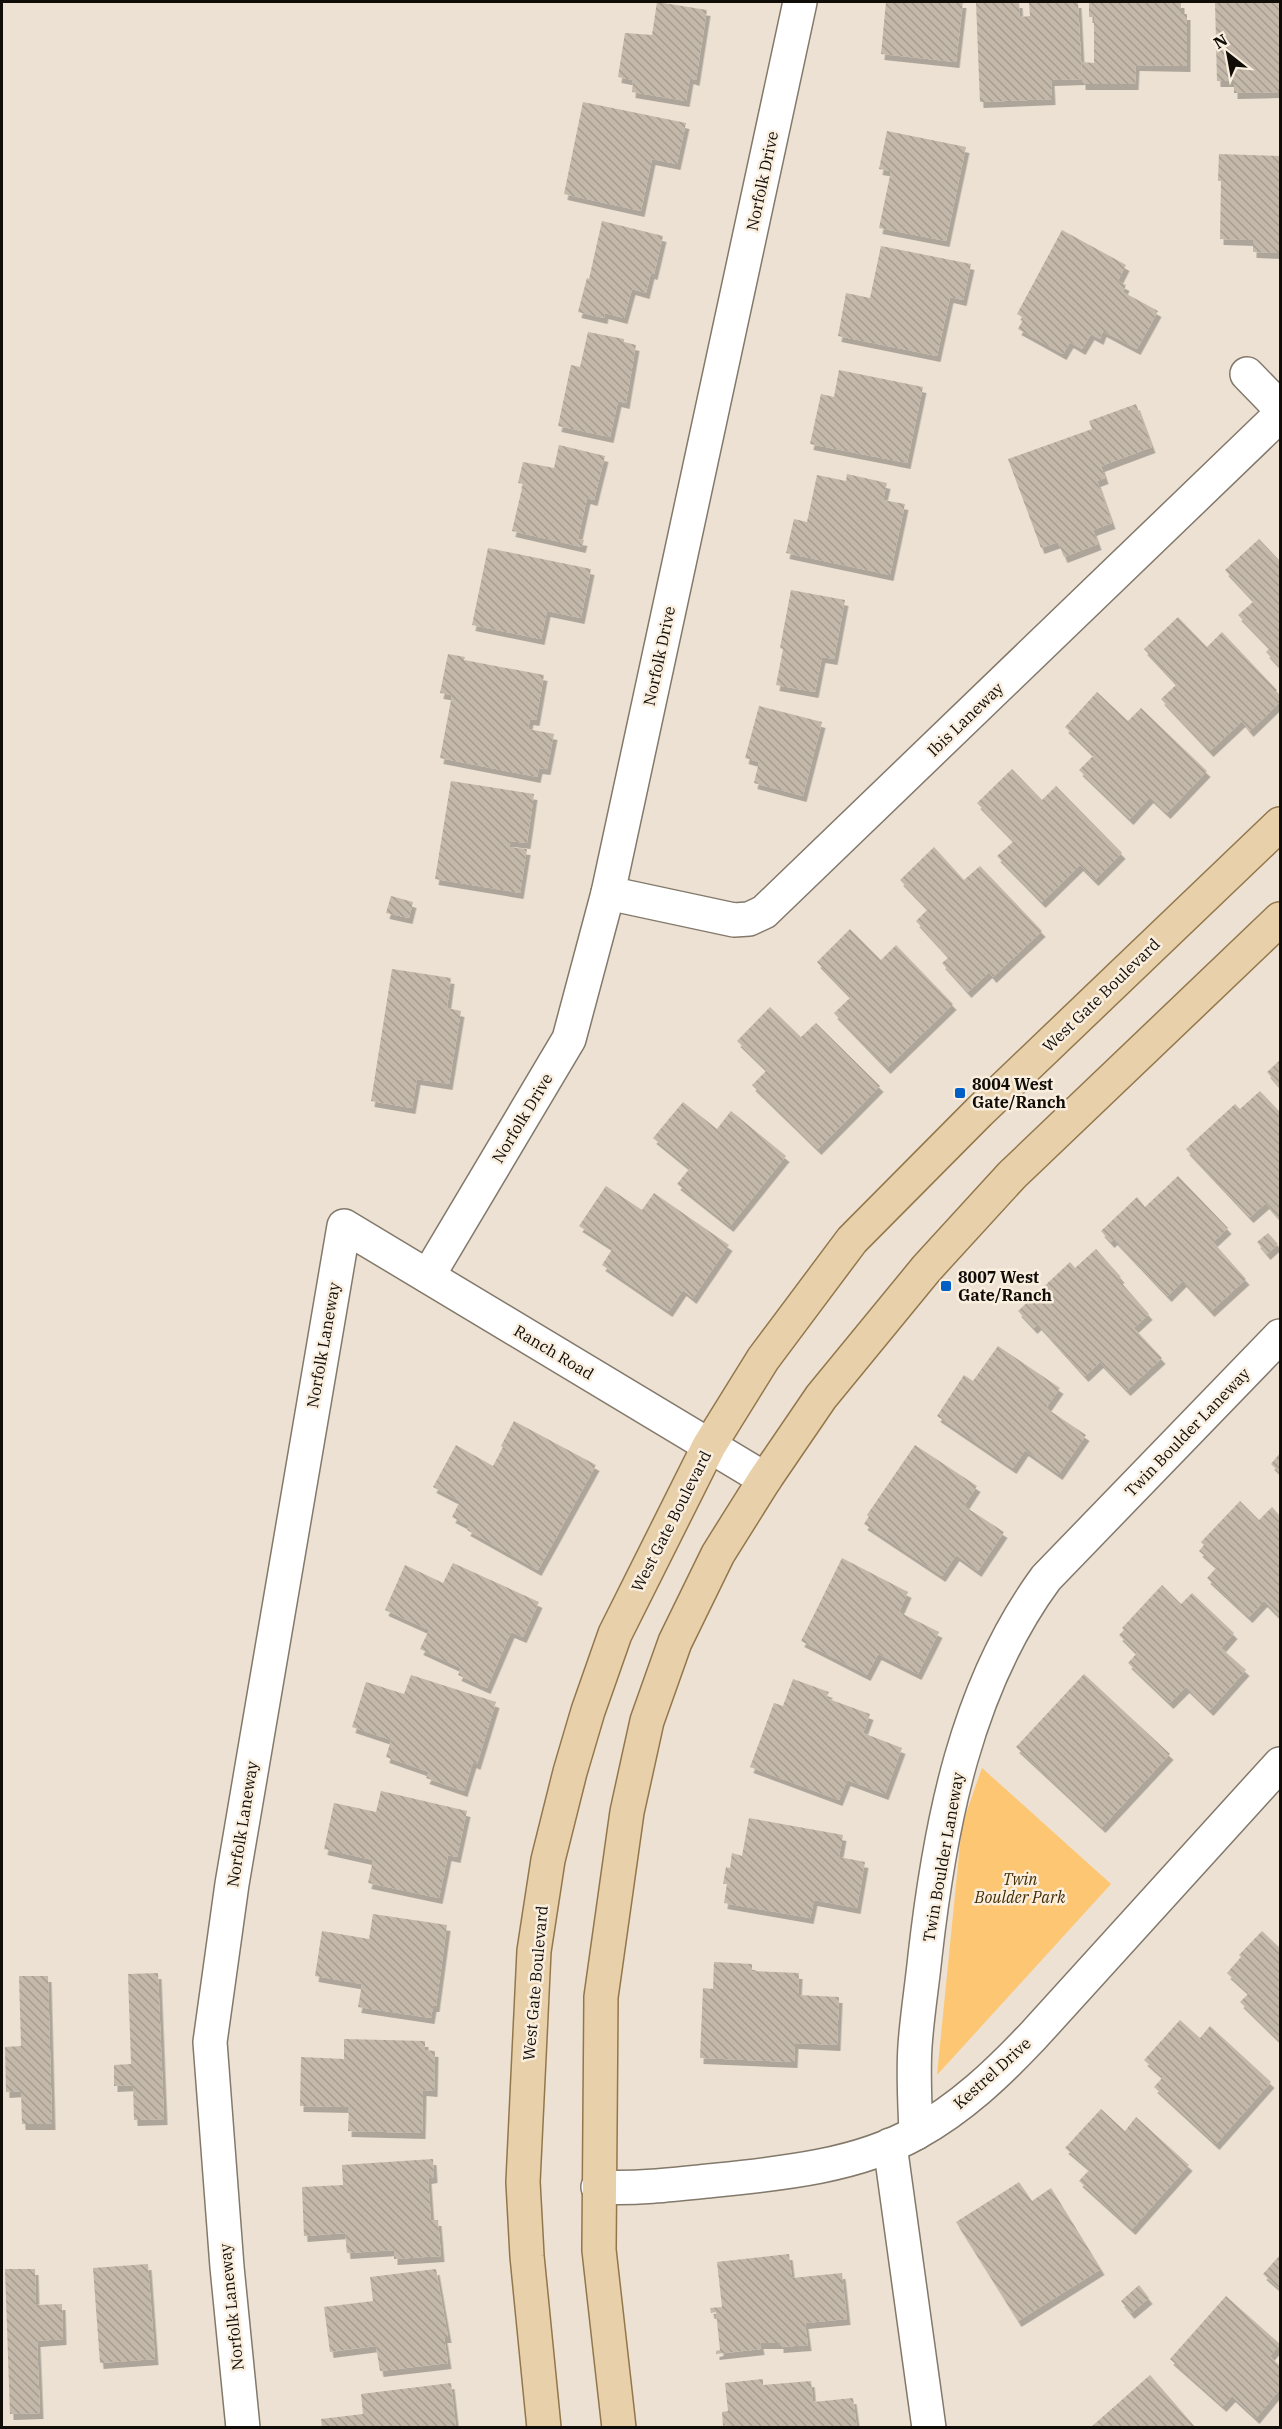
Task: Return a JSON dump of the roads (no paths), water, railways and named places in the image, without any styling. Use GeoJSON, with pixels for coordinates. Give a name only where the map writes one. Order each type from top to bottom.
{"type":"FeatureCollection","features":[{"type":"Feature","properties":{"kind":"main road","name":"West Gate Boulevard"},"geometry":{"type":"LineString","coordinates":[[544,2427],[527,2256],[523,2182],[534,1951],[548,1860],[588,1711],[615,1634],[709,1446],[763,1359],[852,1240],[979,1113],[1281,824]]}},
{"type":"Feature","properties":{"kind":"main road"},"geometry":{"type":"LineString","coordinates":[[619,2427],[599,2250],[601,1997],[627,1812],[647,1721],[675,1642],[713,1564],[765,1479],[820,1397],[926,1269],[1011,1174],[1281,919]]}},
{"type":"Feature","properties":{"kind":"street","name":"Norfolk Drive"},"geometry":{"type":"LineString","coordinates":[[428,1276],[569,1040],[608,893],[800,2]]}},
{"type":"Feature","properties":{"kind":"street"},"geometry":{"type":"LineString","coordinates":[[1247,374],[1281,408]]}},
{"type":"Feature","properties":{"kind":"street","name":"Ibis Laneway"},"geometry":{"type":"LineString","coordinates":[[608,893],[734,920],[749,919],[764,912],[1281,415]]}},
{"type":"Feature","properties":{"kind":"street","name":"Ranch Road"},"geometry":{"type":"LineString","coordinates":[[344,1226],[765,1479]]}},
{"type":"Feature","properties":{"kind":"street","name":"Norfolk Laneway"},"geometry":{"type":"LineString","coordinates":[[243,2427],[227,2267],[210,2042],[232,1884],[344,1226]]}},
{"type":"Feature","properties":{"kind":"street","name":"Twin Boulder Laneway"},"geometry":{"type":"LineString","coordinates":[[930,2427],[903,2139],[932,1898],[953,1785],[976,1713],[1004,1643],[1024,1608],[1046,1578],[1281,1336]]}},
{"type":"Feature","properties":{"kind":"street","name":"Kestrel Drive"},"geometry":{"type":"LineString","coordinates":[[598,2187],[630,2189],[741,2177],[846,2161],[903,2139],[958,2106],[993,2077],[1025,2045],[1281,1764]]}},
{"type":"Feature","properties":{"kind":"place","name":"8004 West Gate/Ranch"},"geometry":{"type":"Point","coordinates":[960,1093]}},
{"type":"Feature","properties":{"kind":"place","name":"8007 West Gate/Ranch"},"geometry":{"type":"Point","coordinates":[946,1286]}},
{"type":"Feature","properties":{"kind":"park label","name":"Twin Boulder Park"},"geometry":{"type":"Point","coordinates":[1020,1888]}}]}
